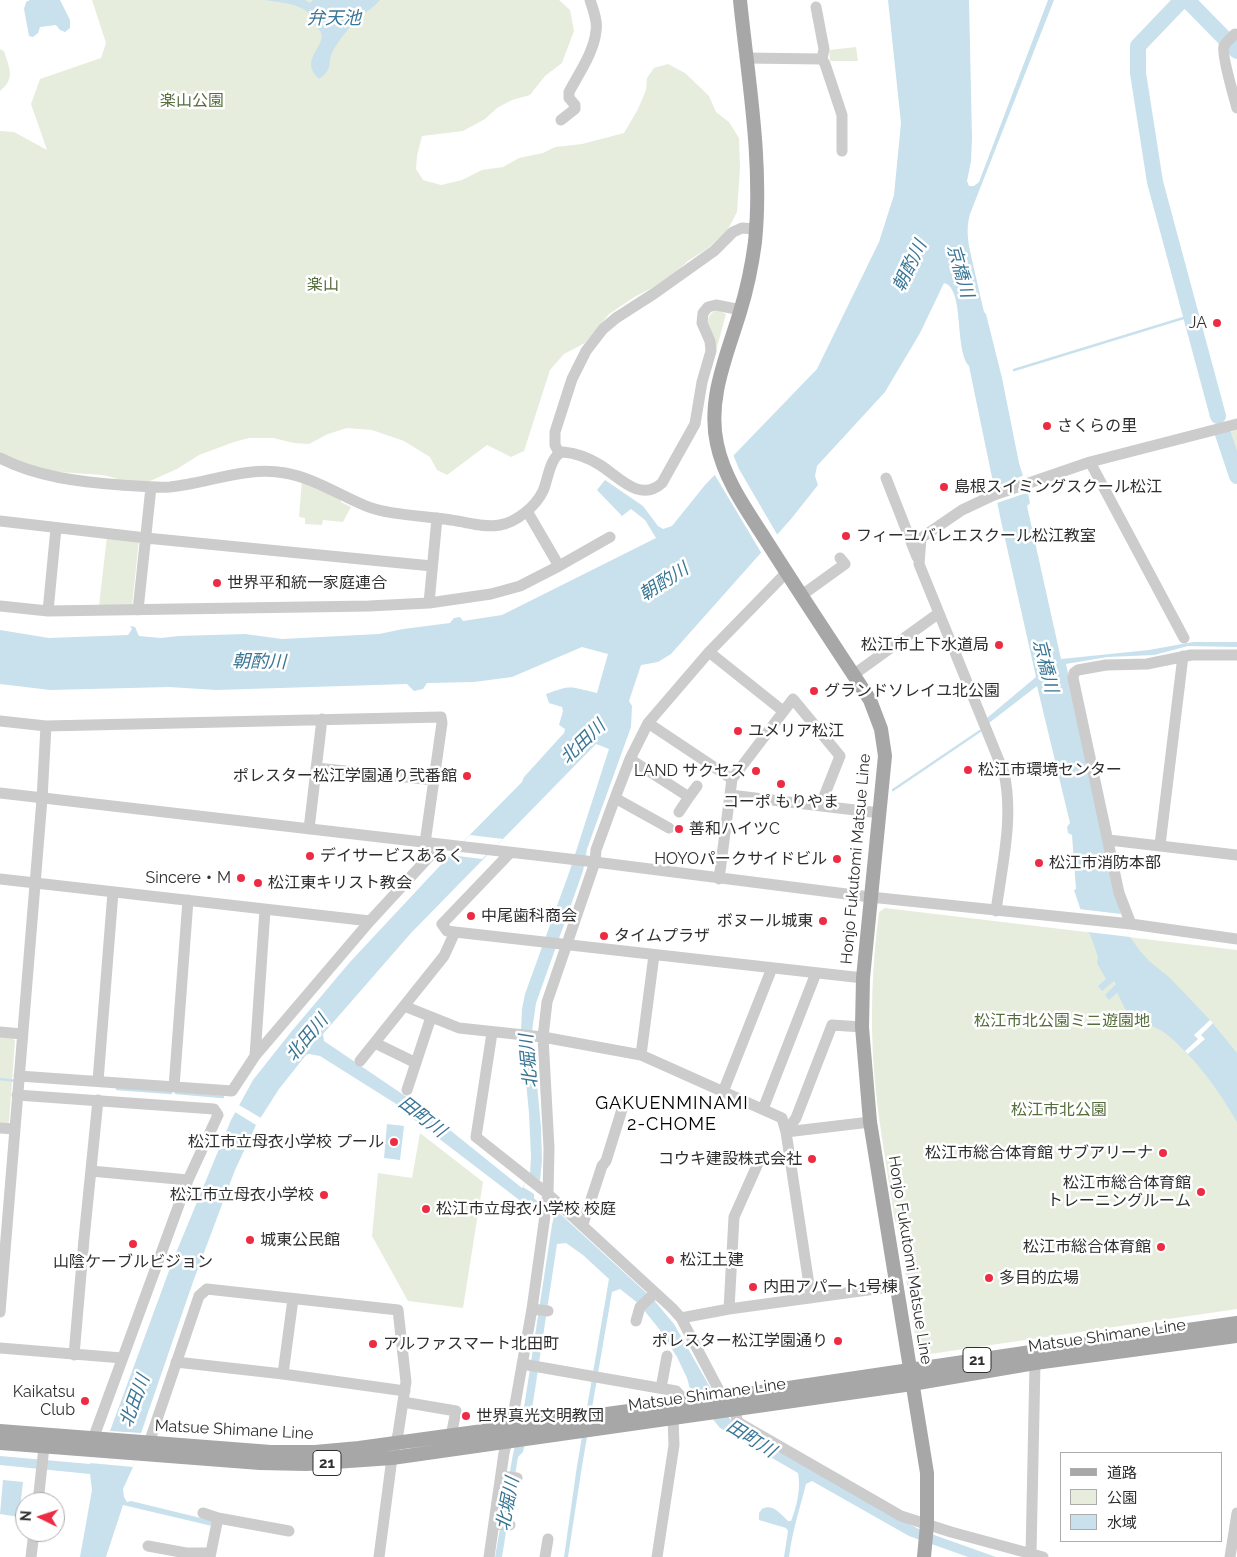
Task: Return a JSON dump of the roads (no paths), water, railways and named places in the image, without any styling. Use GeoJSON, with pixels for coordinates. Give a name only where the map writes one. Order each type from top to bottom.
{"type":"FeatureCollection","features":[{"type":"Feature","properties":{"kind":"main road","name":"Honjo Fukutomi Matsue Line"},"geometry":{"type":"LineString","coordinates":[[740,0],[756,176],[756,229],[750,274],[715,400],[714,429],[719,454],[736,492],[870,700],[882,729],[885,756],[863,978],[862,1027],[870,1122],[927,1473],[925,1552]]}},
{"type":"Feature","properties":{"kind":"main road","name":"Matsue Shimane Line"},"geometry":{"type":"LineString","coordinates":[[911,1377],[1031,1352],[1237,1323]]}},
{"type":"Feature","properties":{"kind":"main road","name":"Matsue Shimane Line"},"geometry":{"type":"LineString","coordinates":[[144,1447],[260,1463],[297,1464],[392,1458],[518,1433],[696,1406],[725,1404],[911,1377],[1035,1363],[1237,1336]]}},
{"type":"Feature","properties":{"kind":"main road","name":"Matsue Shimane Line"},"geometry":{"type":"LineString","coordinates":[[0,1431],[144,1447],[306,1452],[396,1444],[451,1436],[518,1433],[673,1418],[696,1406]]}},
{"type":"Feature","properties":{"kind":"main road","name":"Matsue Shimane Line"},"geometry":{"type":"LineString","coordinates":[[0,1443],[43,1458],[97,1443]]}},
{"type":"Feature","properties":{"kind":"street"},"geometry":{"type":"LineString","coordinates":[[561,120],[575,109],[575,104],[569,98],[569,92],[588,56],[596,32],[597,26],[590,0]]}},
{"type":"Feature","properties":{"kind":"street"},"geometry":{"type":"LineString","coordinates":[[816,7],[824,49],[822,58],[842,116],[842,151]]}},
{"type":"Feature","properties":{"kind":"street"},"geometry":{"type":"LineString","coordinates":[[1235,34],[1224,45],[1224,61],[1228,69],[1237,108]]}},
{"type":"Feature","properties":{"kind":"street"},"geometry":{"type":"LineString","coordinates":[[746,58],[822,58]]}},
{"type":"Feature","properties":{"kind":"street"},"geometry":{"type":"LineString","coordinates":[[559,453],[555,445],[555,432],[572,379],[586,351],[604,329],[616,318],[714,251],[733,232],[742,228],[756,229]]}},
{"type":"Feature","properties":{"kind":"street"},"geometry":{"type":"LineString","coordinates":[[0,458],[18,467],[51,475],[96,483],[151,488],[170,487],[258,472],[276,472],[312,481],[376,509],[493,526],[505,524],[527,510],[540,495],[554,459],[559,453],[569,452],[600,464],[637,490],[650,490],[658,486],[695,424],[702,382],[711,351],[710,341],[702,323],[703,313],[708,307],[716,305],[741,310]]}},
{"type":"Feature","properties":{"kind":"street"},"geometry":{"type":"LineString","coordinates":[[919,564],[921,538],[974,503],[1090,462],[1237,424]]}},
{"type":"Feature","properties":{"kind":"street"},"geometry":{"type":"LineString","coordinates":[[1090,462],[1184,638]]}},
{"type":"Feature","properties":{"kind":"street"},"geometry":{"type":"LineString","coordinates":[[886,478],[1004,773],[1008,792],[1009,816],[996,911]]}},
{"type":"Feature","properties":{"kind":"street"},"geometry":{"type":"LineString","coordinates":[[138,610],[151,488]]}},
{"type":"Feature","properties":{"kind":"street"},"geometry":{"type":"LineString","coordinates":[[527,510],[559,566]]}},
{"type":"Feature","properties":{"kind":"street"},"geometry":{"type":"LineString","coordinates":[[429,602],[437,518]]}},
{"type":"Feature","properties":{"kind":"street"},"geometry":{"type":"LineString","coordinates":[[0,521],[146,538],[432,566]]}},
{"type":"Feature","properties":{"kind":"street"},"geometry":{"type":"LineString","coordinates":[[48,611],[56,528]]}},
{"type":"Feature","properties":{"kind":"street"},"geometry":{"type":"LineString","coordinates":[[0,606],[48,611],[369,606],[429,602],[491,594],[520,586],[610,537]]}},
{"type":"Feature","properties":{"kind":"street"},"geometry":{"type":"LineString","coordinates":[[802,595],[845,564],[840,558]]}},
{"type":"Feature","properties":{"kind":"street"},"geometry":{"type":"LineString","coordinates":[[489,1557],[501,1524],[539,1310],[549,1148],[539,1037],[546,1002],[562,945],[630,758],[648,723],[709,652],[787,572]]}},
{"type":"Feature","properties":{"kind":"street"},"geometry":{"type":"LineString","coordinates":[[853,674],[939,613]]}},
{"type":"Feature","properties":{"kind":"street"},"geometry":{"type":"LineString","coordinates":[[709,652],[783,711]]}},
{"type":"Feature","properties":{"kind":"street"},"geometry":{"type":"LineString","coordinates":[[1131,924],[1119,893],[1073,678],[1074,673],[1078,670],[1106,665],[1148,664],[1191,655],[1237,655]]}},
{"type":"Feature","properties":{"kind":"street"},"geometry":{"type":"LineString","coordinates":[[1160,845],[1183,656]]}},
{"type":"Feature","properties":{"kind":"street"},"geometry":{"type":"LineString","coordinates":[[719,879],[732,779],[793,699],[840,756],[821,804]]}},
{"type":"Feature","properties":{"kind":"street"},"geometry":{"type":"LineString","coordinates":[[0,721],[46,726],[441,717],[442,723],[425,843]]}},
{"type":"Feature","properties":{"kind":"street"},"geometry":{"type":"LineString","coordinates":[[309,829],[322,720]]}},
{"type":"Feature","properties":{"kind":"street"},"geometry":{"type":"LineString","coordinates":[[648,723],[732,779]]}},
{"type":"Feature","properties":{"kind":"street"},"geometry":{"type":"LineString","coordinates":[[0,1312],[42,799],[46,726]]}},
{"type":"Feature","properties":{"kind":"street"},"geometry":{"type":"LineString","coordinates":[[630,758],[689,797]]}},
{"type":"Feature","properties":{"kind":"street"},"geometry":{"type":"LineString","coordinates":[[316,768],[434,780]]}},
{"type":"Feature","properties":{"kind":"street"},"geometry":{"type":"LineString","coordinates":[[679,812],[696,786]]}},
{"type":"Feature","properties":{"kind":"street"},"geometry":{"type":"LineString","coordinates":[[0,793],[591,862],[870,897],[1131,924],[1237,939]]}},
{"type":"Feature","properties":{"kind":"street"},"geometry":{"type":"LineString","coordinates":[[730,795],[821,804],[880,813]]}},
{"type":"Feature","properties":{"kind":"street"},"geometry":{"type":"LineString","coordinates":[[615,798],[669,828]]}},
{"type":"Feature","properties":{"kind":"street"},"geometry":{"type":"LineString","coordinates":[[1109,840],[1237,852]]}},
{"type":"Feature","properties":{"kind":"street"},"geometry":{"type":"LineString","coordinates":[[18,1083],[98,1081],[232,1091],[254,1056],[370,921],[444,846]]}},
{"type":"Feature","properties":{"kind":"street"},"geometry":{"type":"LineString","coordinates":[[506,853],[442,924],[447,931],[863,978]]}},
{"type":"Feature","properties":{"kind":"street"},"geometry":{"type":"LineString","coordinates":[[0,879],[370,921]]}},
{"type":"Feature","properties":{"kind":"street"},"geometry":{"type":"LineString","coordinates":[[98,1081],[114,892]]}},
{"type":"Feature","properties":{"kind":"street"},"geometry":{"type":"LineString","coordinates":[[174,1087],[188,900]]}},
{"type":"Feature","properties":{"kind":"street"},"geometry":{"type":"LineString","coordinates":[[254,1056],[265,910]]}},
{"type":"Feature","properties":{"kind":"street"},"geometry":{"type":"LineString","coordinates":[[360,1061],[444,956],[455,932]]}},
{"type":"Feature","properties":{"kind":"street"},"geometry":{"type":"LineString","coordinates":[[641,1055],[654,955]]}},
{"type":"Feature","properties":{"kind":"street"},"geometry":{"type":"LineString","coordinates":[[723,1092],[772,968]]}},
{"type":"Feature","properties":{"kind":"street"},"geometry":{"type":"LineString","coordinates":[[762,1108],[816,973]]}},
{"type":"Feature","properties":{"kind":"street"},"geometry":{"type":"LineString","coordinates":[[404,1006],[459,1028],[539,1037],[641,1055],[782,1118],[786,1132],[788,1157],[811,1298]]}},
{"type":"Feature","properties":{"kind":"street"},"geometry":{"type":"LineString","coordinates":[[407,1090],[431,1017]]}},
{"type":"Feature","properties":{"kind":"street"},"geometry":{"type":"LineString","coordinates":[[786,1132],[796,1118],[832,1025],[862,1027]]}},
{"type":"Feature","properties":{"kind":"street"},"geometry":{"type":"LineString","coordinates":[[0,1032],[22,1034]]}},
{"type":"Feature","properties":{"kind":"street"},"geometry":{"type":"LineString","coordinates":[[492,1032],[476,1137],[583,1224],[653,1295],[681,1318],[725,1404],[737,1421],[901,1516],[927,1528],[1043,1557]]}},
{"type":"Feature","properties":{"kind":"street"},"geometry":{"type":"LineString","coordinates":[[375,1043],[416,1063]]}},
{"type":"Feature","properties":{"kind":"street"},"geometry":{"type":"LineString","coordinates":[[18,1083],[98,1100],[214,1109],[218,1115],[188,1180],[122,1358],[97,1443]]}},
{"type":"Feature","properties":{"kind":"street"},"geometry":{"type":"LineString","coordinates":[[74,1355],[98,1100]]}},
{"type":"Feature","properties":{"kind":"street"},"geometry":{"type":"LineString","coordinates":[[583,1224],[602,1166],[606,1162],[624,1103]]}},
{"type":"Feature","properties":{"kind":"street"},"geometry":{"type":"LineString","coordinates":[[786,1132],[870,1122]]}},
{"type":"Feature","properties":{"kind":"street"},"geometry":{"type":"LineString","coordinates":[[0,1128],[14,1129]]}},
{"type":"Feature","properties":{"kind":"street"},"geometry":{"type":"LineString","coordinates":[[729,1309],[734,1217],[759,1161],[788,1157]]}},
{"type":"Feature","properties":{"kind":"street"},"geometry":{"type":"LineString","coordinates":[[91,1170],[188,1180]]}},
{"type":"Feature","properties":{"kind":"street"},"geometry":{"type":"LineString","coordinates":[[681,1318],[729,1309],[898,1286]]}},
{"type":"Feature","properties":{"kind":"street"},"geometry":{"type":"LineString","coordinates":[[144,1447],[199,1296],[208,1289],[398,1310],[406,1382],[392,1458],[379,1557]]}},
{"type":"Feature","properties":{"kind":"street"},"geometry":{"type":"LineString","coordinates":[[636,1321],[640,1307],[653,1295]]}},
{"type":"Feature","properties":{"kind":"street"},"geometry":{"type":"LineString","coordinates":[[283,1374],[293,1299]]}},
{"type":"Feature","properties":{"kind":"street"},"geometry":{"type":"LineString","coordinates":[[0,1348],[122,1358]]}},
{"type":"Feature","properties":{"kind":"street"},"geometry":{"type":"LineString","coordinates":[[661,1388],[668,1356]]}},
{"type":"Feature","properties":{"kind":"street"},"geometry":{"type":"LineString","coordinates":[[176,1362],[283,1374],[404,1396],[456,1410],[451,1436]]}},
{"type":"Feature","properties":{"kind":"street"},"geometry":{"type":"LineString","coordinates":[[1031,1554],[1035,1363]]}},
{"type":"Feature","properties":{"kind":"street"},"geometry":{"type":"LineString","coordinates":[[530,1365],[661,1388],[676,1392],[696,1406]]}},
{"type":"Feature","properties":{"kind":"street"},"geometry":{"type":"LineString","coordinates":[[657,1557],[674,1445],[673,1418]]}},
{"type":"Feature","properties":{"kind":"street"},"geometry":{"type":"LineString","coordinates":[[39,1492],[43,1458]]}},
{"type":"Feature","properties":{"kind":"street"},"geometry":{"type":"LineString","coordinates":[[203,1513],[218,1518],[289,1532]]}},
{"type":"Feature","properties":{"kind":"street"},"geometry":{"type":"LineString","coordinates":[[1230,1557],[1237,1513]]}},
{"type":"Feature","properties":{"kind":"street"},"geometry":{"type":"LineString","coordinates":[[148,1546],[210,1555],[218,1518]]}},
{"type":"Feature","properties":{"kind":"street"},"geometry":{"type":"LineString","coordinates":[[545,1557],[548,1539]]}},
{"type":"Feature","properties":{"kind":"street"},"geometry":{"type":"LineString","coordinates":[[31,1557],[33,1542]]}},
{"type":"Feature","properties":{"kind":"water"},"geometry":{"type":"Polygon","coordinates":[[[30,0],[60,0],[70,20],[70,28],[65,32],[56,25],[40,27],[38,33],[33,37],[29,36],[24,9],[26,2],[30,0]]]}},
{"type":"Feature","properties":{"kind":"water","name":"弁天池"},"geometry":{"type":"Polygon","coordinates":[[[265,0],[305,0],[310,3],[313,0],[380,0],[343,35],[332,54],[327,72],[319,79],[311,66],[314,54],[320,43],[320,30],[313,24],[309,14],[301,8],[265,0]]]}},
{"type":"Feature","properties":{"kind":"water"},"geometry":{"type":"Polygon","coordinates":[[[888,0],[969,0],[972,138],[971,161],[967,181],[969,186],[974,186],[979,182],[1048,0],[1054,0],[970,214],[968,222],[969,244],[984,312],[1002,378],[1019,463],[1023,476],[1027,474],[1032,491],[1028,493],[1030,503],[1027,506],[1061,659],[1149,650],[1193,642],[1237,642],[1237,647],[1188,646],[1154,655],[1107,657],[1066,664],[1121,914],[1130,937],[1140,951],[1170,978],[1210,1020],[1237,1053],[1237,1122],[1205,1074],[1176,1042],[1161,1030],[1132,1017],[1126,1011],[1117,993],[1109,1000],[1105,995],[1116,984],[1114,981],[1102,991],[1098,986],[1106,979],[1097,963],[1098,957],[1074,890],[1076,889],[1072,835],[1068,833],[1067,827],[1070,823],[1037,686],[989,723],[987,718],[1036,677],[969,366],[964,358],[955,296],[950,287],[944,283],[920,333],[885,392],[817,466],[815,476],[818,485],[791,519],[671,654],[658,662],[641,665],[629,701],[632,706],[631,727],[587,849],[583,871],[536,1003],[532,1031],[541,1127],[542,1160],[538,1202],[557,1211],[653,1299],[674,1324],[711,1389],[717,1405],[735,1424],[901,1520],[923,1531],[996,1557],[968,1557],[909,1536],[812,1481],[806,1484],[789,1557],[784,1557],[788,1531],[786,1528],[759,1520],[759,1513],[762,1509],[773,1508],[788,1521],[791,1521],[798,1497],[798,1473],[720,1428],[691,1392],[677,1357],[660,1330],[639,1304],[620,1289],[612,1292],[568,1557],[564,1557],[577,1466],[609,1279],[583,1255],[566,1243],[557,1244],[531,1416],[523,1452],[518,1457],[502,1557],[495,1557],[513,1454],[523,1414],[552,1225],[412,1118],[401,1107],[320,1056],[309,1054],[306,1055],[279,1089],[256,1125],[235,1170],[193,1282],[141,1433],[133,1467],[123,1489],[127,1502],[131,1501],[213,1521],[212,1526],[123,1505],[106,1557],[80,1557],[92,1490],[90,1474],[0,1465],[0,1456],[90,1464],[110,1431],[173,1260],[231,1120],[253,1080],[350,962],[450,855],[522,782],[524,777],[564,733],[565,729],[559,725],[563,711],[562,707],[549,703],[546,694],[567,688],[597,693],[608,654],[582,647],[512,677],[474,682],[427,683],[423,689],[414,691],[407,684],[216,690],[169,687],[50,690],[0,684],[0,630],[49,638],[128,635],[132,629],[130,626],[135,627],[139,636],[161,638],[245,634],[282,639],[379,634],[450,623],[454,618],[460,617],[463,621],[502,615],[656,538],[645,520],[631,509],[622,516],[597,490],[605,480],[643,506],[658,526],[663,529],[672,526],[705,485],[817,369],[879,242],[894,195],[901,123],[888,0]],[[596,744],[411,933],[323,1034],[324,1041],[420,1106],[522,1188],[530,1174],[531,1157],[521,1030],[522,1009],[525,994],[570,870],[609,749],[596,744]]]}},
{"type":"Feature","properties":{"kind":"water","name":"松江市立母衣小学校 プール"},"geometry":{"type":"Polygon","coordinates":[[[387,1124],[404,1126],[400,1160],[384,1158],[387,1124]]]}},
{"type":"Feature","properties":{"kind":"water"},"geometry":{"type":"Polygon","coordinates":[[[3,1480],[23,1482],[22,1492],[15,1492],[15,1516],[0,1514],[3,1480]]]}},
{"type":"Feature","properties":{"kind":"waterway"},"geometry":{"type":"LineString","coordinates":[[1182,0],[1138,46],[1138,73],[1155,182],[1218,416]]}},
{"type":"Feature","properties":{"kind":"waterway"},"geometry":{"type":"LineString","coordinates":[[1187,0],[1237,51]]}},
{"type":"Feature","properties":{"kind":"waterway"},"geometry":{"type":"LineString","coordinates":[[1014,370],[1190,316]]}},
{"type":"Feature","properties":{"kind":"waterway"},"geometry":{"type":"LineString","coordinates":[[1223,434],[1237,476]]}},
{"type":"Feature","properties":{"kind":"waterway"},"geometry":{"type":"LineString","coordinates":[[893,790],[980,731]]}},
{"type":"Feature","properties":{"kind":"waterway"},"geometry":{"type":"LineString","coordinates":[[0,1079],[16,1081]]}},
{"type":"Feature","properties":{"kind":"waterway"},"geometry":{"type":"LineString","coordinates":[[117,1089],[171,1093]]}},
{"type":"Feature","properties":{"kind":"waterway"},"geometry":{"type":"LineString","coordinates":[[176,1093],[223,1097]]}},
{"type":"Feature","properties":{"kind":"place","name":"JA"},"geometry":{"type":"Point","coordinates":[1217,323]}},
{"type":"Feature","properties":{"kind":"place","name":"さくらの里"},"geometry":{"type":"Point","coordinates":[1047,426]}},
{"type":"Feature","properties":{"kind":"place","name":"島根スイミングスクール松江"},"geometry":{"type":"Point","coordinates":[944,487]}},
{"type":"Feature","properties":{"kind":"place","name":"フィーユバレエスクール松江教室"},"geometry":{"type":"Point","coordinates":[846,536]}},
{"type":"Feature","properties":{"kind":"place","name":"世界平和統一家庭連合"},"geometry":{"type":"Point","coordinates":[217,583]}},
{"type":"Feature","properties":{"kind":"place","name":"松江市上下水道局"},"geometry":{"type":"Point","coordinates":[999,645]}},
{"type":"Feature","properties":{"kind":"place","name":"グランドソレイユ北公園"},"geometry":{"type":"Point","coordinates":[814,691]}},
{"type":"Feature","properties":{"kind":"place","name":"ユメリア松江"},"geometry":{"type":"Point","coordinates":[738,731]}},
{"type":"Feature","properties":{"kind":"place","name":"松江市環境センター"},"geometry":{"type":"Point","coordinates":[968,770]}},
{"type":"Feature","properties":{"kind":"place","name":"LAND サクセス"},"geometry":{"type":"Point","coordinates":[756,771]}},
{"type":"Feature","properties":{"kind":"place","name":"ポレスター松江学園通り弐番館"},"geometry":{"type":"Point","coordinates":[467,776]}},
{"type":"Feature","properties":{"kind":"place","name":"コーポ もりやま"},"geometry":{"type":"Point","coordinates":[781,784]}},
{"type":"Feature","properties":{"kind":"place","name":"善和ハイツC"},"geometry":{"type":"Point","coordinates":[679,829]}},
{"type":"Feature","properties":{"kind":"place","name":"デイサービスあるく"},"geometry":{"type":"Point","coordinates":[310,856]}},
{"type":"Feature","properties":{"kind":"place","name":"HOYOパークサイドビル"},"geometry":{"type":"Point","coordinates":[837,859]}},
{"type":"Feature","properties":{"kind":"place","name":"松江市消防本部"},"geometry":{"type":"Point","coordinates":[1039,863]}},
{"type":"Feature","properties":{"kind":"place","name":"Sincere・M"},"geometry":{"type":"Point","coordinates":[241,878]}},
{"type":"Feature","properties":{"kind":"place","name":"松江東キリスト教会"},"geometry":{"type":"Point","coordinates":[258,883]}},
{"type":"Feature","properties":{"kind":"place","name":"中尾歯科商会"},"geometry":{"type":"Point","coordinates":[471,916]}},
{"type":"Feature","properties":{"kind":"place","name":"ボヌール城東"},"geometry":{"type":"Point","coordinates":[823,921]}},
{"type":"Feature","properties":{"kind":"place","name":"タイムプラザ"},"geometry":{"type":"Point","coordinates":[604,936]}},
{"type":"Feature","properties":{"kind":"place","name":"松江市立母衣小学校 プール"},"geometry":{"type":"Point","coordinates":[394,1142]}},
{"type":"Feature","properties":{"kind":"place","name":"松江市総合体育館 サブアリーナ"},"geometry":{"type":"Point","coordinates":[1163,1153]}},
{"type":"Feature","properties":{"kind":"place","name":"コウキ建設株式会社"},"geometry":{"type":"Point","coordinates":[812,1159]}},
{"type":"Feature","properties":{"kind":"place","name":"松江市総合体育館 トレーニングルーム"},"geometry":{"type":"Point","coordinates":[1201,1192]}},
{"type":"Feature","properties":{"kind":"place","name":"松江市立母衣小学校"},"geometry":{"type":"Point","coordinates":[324,1195]}},
{"type":"Feature","properties":{"kind":"place","name":"松江市立母衣小学校 校庭"},"geometry":{"type":"Point","coordinates":[426,1209]}},
{"type":"Feature","properties":{"kind":"place","name":"城東公民館"},"geometry":{"type":"Point","coordinates":[250,1240]}},
{"type":"Feature","properties":{"kind":"place","name":"山陰ケーブルビジョン"},"geometry":{"type":"Point","coordinates":[133,1244]}},
{"type":"Feature","properties":{"kind":"place","name":"松江市総合体育館"},"geometry":{"type":"Point","coordinates":[1161,1247]}},
{"type":"Feature","properties":{"kind":"place","name":"松江土建"},"geometry":{"type":"Point","coordinates":[670,1260]}},
{"type":"Feature","properties":{"kind":"place","name":"多目的広場"},"geometry":{"type":"Point","coordinates":[989,1278]}},
{"type":"Feature","properties":{"kind":"place","name":"内田アパート1号棟"},"geometry":{"type":"Point","coordinates":[753,1287]}},
{"type":"Feature","properties":{"kind":"place","name":"ポレスター松江学園通り"},"geometry":{"type":"Point","coordinates":[838,1341]}},
{"type":"Feature","properties":{"kind":"place","name":"アルファスマート北田町"},"geometry":{"type":"Point","coordinates":[373,1344]}},
{"type":"Feature","properties":{"kind":"place","name":"Kaikatsu Club"},"geometry":{"type":"Point","coordinates":[85,1401]}},
{"type":"Feature","properties":{"kind":"place","name":"世界真光文明教団"},"geometry":{"type":"Point","coordinates":[466,1416]}},
{"type":"Feature","properties":{"kind":"district","name":"GAKUENMINAMI 2-CHOME"},"geometry":{"type":"Point","coordinates":[672,1114]}},
{"type":"Feature","properties":{"kind":"park label","name":"楽山公園"},"geometry":{"type":"Point","coordinates":[192,101]}},
{"type":"Feature","properties":{"kind":"park label","name":"楽山"},"geometry":{"type":"Point","coordinates":[323,285]}},
{"type":"Feature","properties":{"kind":"park label","name":"松江市北公園ミニ遊園地"},"geometry":{"type":"Point","coordinates":[1062,1021]}},
{"type":"Feature","properties":{"kind":"park label","name":"松江市北公園"},"geometry":{"type":"Point","coordinates":[1059,1110]}},
{"type":"Feature","properties":{"kind":"water label","name":"朝酌川"},"geometry":{"type":"Point","coordinates":[910,266]}},
{"type":"Feature","properties":{"kind":"water label","name":"京橋川"},"geometry":{"type":"Point","coordinates":[960,271]}},
{"type":"Feature","properties":{"kind":"water label","name":"朝酌川"},"geometry":{"type":"Point","coordinates":[664,582]}},
{"type":"Feature","properties":{"kind":"water label","name":"朝酌川"},"geometry":{"type":"Point","coordinates":[259,662]}},
{"type":"Feature","properties":{"kind":"water label","name":"京橋川"},"geometry":{"type":"Point","coordinates":[1045,666]}},
{"type":"Feature","properties":{"kind":"water label","name":"北田川"},"geometry":{"type":"Point","coordinates":[583,742]}},
{"type":"Feature","properties":{"kind":"water label","name":"北田川"},"geometry":{"type":"Point","coordinates":[307,1038]}},
{"type":"Feature","properties":{"kind":"water label","name":"北堀川"},"geometry":{"type":"Point","coordinates":[529,1061]}},
{"type":"Feature","properties":{"kind":"water label","name":"田町川"},"geometry":{"type":"Point","coordinates":[422,1117]}},
{"type":"Feature","properties":{"kind":"water label","name":"北田川"},"geometry":{"type":"Point","coordinates":[135,1401]}},
{"type":"Feature","properties":{"kind":"water label","name":"田町川"},"geometry":{"type":"Point","coordinates":[751,1439]}},
{"type":"Feature","properties":{"kind":"water label","name":"北堀川"},"geometry":{"type":"Point","coordinates":[508,1504]}}]}
